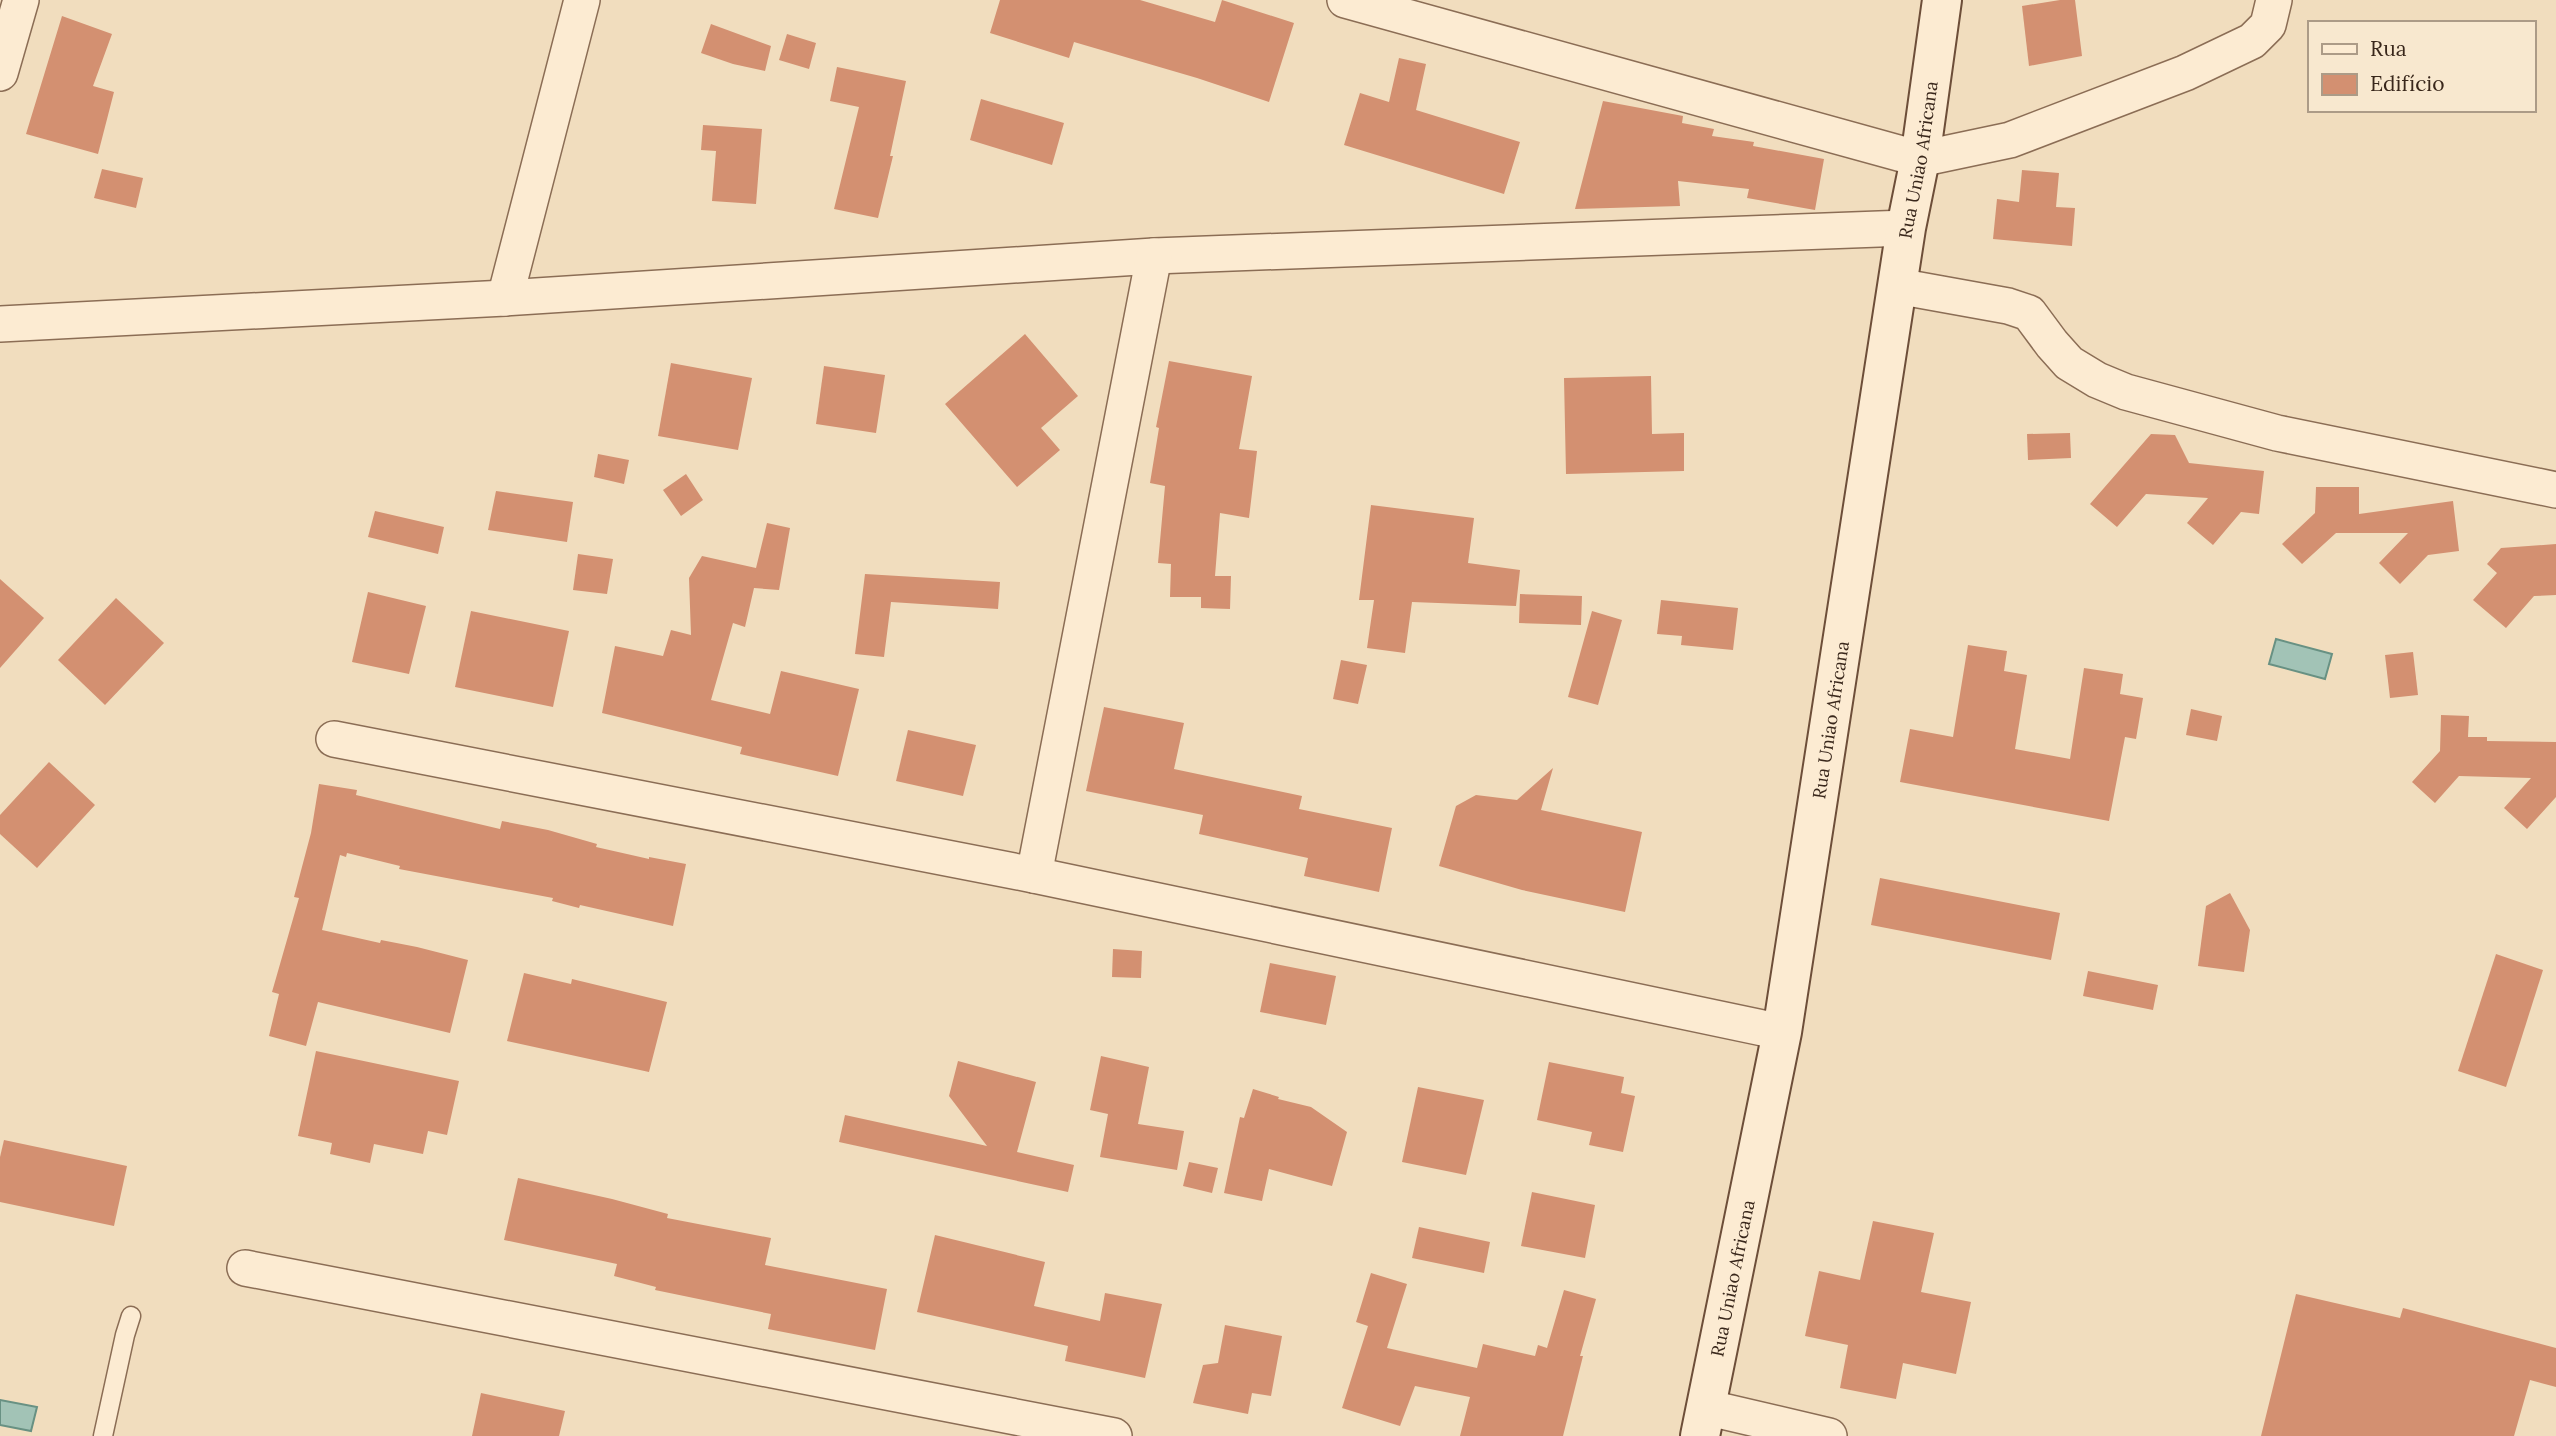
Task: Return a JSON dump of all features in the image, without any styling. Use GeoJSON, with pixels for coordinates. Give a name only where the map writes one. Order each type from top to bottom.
{"type":"FeatureCollection","features":[{"type":"Feature","properties":{"kind":"main road","name":"Rua Uniao Africana"},"geometry":{"type":"LineString","coordinates":[[1703,1422],[1782,1032],[1906,228],[1920,159],[1942,0]]}},
{"type":"Feature","properties":{"kind":"street"},"geometry":{"type":"LineString","coordinates":[[0,74],[20,0]]}},
{"type":"Feature","properties":{"kind":"street"},"geometry":{"type":"LineString","coordinates":[[505,298],[582,0]]}},
{"type":"Feature","properties":{"kind":"street"},"geometry":{"type":"LineString","coordinates":[[1345,0],[1920,159],[2010,140],[2185,73],[2252,41],[2268,25],[2274,0]]}},
{"type":"Feature","properties":{"kind":"street"},"geometry":{"type":"LineString","coordinates":[[0,324],[505,298],[1154,256],[1906,228]]}},
{"type":"Feature","properties":{"kind":"street"},"geometry":{"type":"LineString","coordinates":[[1034,875],[1154,256]]}},
{"type":"Feature","properties":{"kind":"street"},"geometry":{"type":"LineString","coordinates":[[1897,286],[2008,306],[2029,313],[2069,363],[2097,380],[2126,392],[2277,433],[2556,490]]}},
{"type":"Feature","properties":{"kind":"street"},"geometry":{"type":"LineString","coordinates":[[334,739],[1034,875],[1782,1032]]}},
{"type":"Feature","properties":{"kind":"street"},"geometry":{"type":"LineString","coordinates":[[245,1268],[1114,1436]]}},
{"type":"Feature","properties":{"kind":"street"},"geometry":{"type":"LineString","coordinates":[[1703,1422],[1829,1436]]}},
{"type":"Feature","properties":{"kind":"lane"},"geometry":{"type":"LineString","coordinates":[[103,1436],[131,1317]]}},
{"type":"Feature","properties":{"kind":"shaded area"},"geometry":{"type":"Polygon","coordinates":[[[2276,639],[2332,654],[2325,679],[2269,664],[2276,639]]]}},
{"type":"Feature","properties":{"kind":"shaded area"},"geometry":{"type":"Polygon","coordinates":[[[0,1400],[37,1407],[31,1431],[0,1425],[0,1400]]]}},
{"type":"Feature","properties":{"kind":"building"},"geometry":{"type":"Polygon","coordinates":[[[1000,0],[1140,0],[1215,22],[1222,0],[1294,23],[1269,102],[1074,42],[1069,58],[990,33],[1000,0]]]}},
{"type":"Feature","properties":{"kind":"building"},"geometry":{"type":"Polygon","coordinates":[[[2075,0],[2082,56],[2029,66],[2022,6],[2075,0]]]}},
{"type":"Feature","properties":{"kind":"building"},"geometry":{"type":"Polygon","coordinates":[[[62,16],[112,34],[93,86],[114,92],[98,154],[26,134],[62,16]]]}},
{"type":"Feature","properties":{"kind":"building"},"geometry":{"type":"Polygon","coordinates":[[[711,24],[771,46],[765,71],[701,53],[711,24]]]}},
{"type":"Feature","properties":{"kind":"building"},"geometry":{"type":"Polygon","coordinates":[[[787,34],[816,43],[809,69],[779,60],[787,34]]]}},
{"type":"Feature","properties":{"kind":"building"},"geometry":{"type":"Polygon","coordinates":[[[1399,58],[1426,64],[1416,110],[1520,142],[1504,194],[1344,145],[1360,93],[1389,102],[1399,58]]]}},
{"type":"Feature","properties":{"kind":"building"},"geometry":{"type":"Polygon","coordinates":[[[837,67],[906,81],[890,156],[893,156],[878,218],[834,209],[859,107],[830,101],[837,67]]]}},
{"type":"Feature","properties":{"kind":"building"},"geometry":{"type":"Polygon","coordinates":[[[981,99],[1064,123],[1052,165],[970,140],[981,99]]]}},
{"type":"Feature","properties":{"kind":"building"},"geometry":{"type":"Polygon","coordinates":[[[1603,101],[1683,116],[1682,123],[1714,129],[1712,136],[1754,142],[1753,146],[1824,159],[1815,210],[1747,198],[1749,189],[1678,181],[1680,206],[1575,209],[1603,101]]]}},
{"type":"Feature","properties":{"kind":"building"},"geometry":{"type":"Polygon","coordinates":[[[703,125],[762,129],[756,204],[712,201],[716,151],[701,150],[703,125]]]}},
{"type":"Feature","properties":{"kind":"building"},"geometry":{"type":"Polygon","coordinates":[[[102,169],[143,178],[136,208],[94,198],[102,169]]]}},
{"type":"Feature","properties":{"kind":"building"},"geometry":{"type":"Polygon","coordinates":[[[2022,170],[2059,173],[2056,207],[2075,208],[2072,246],[1993,239],[1997,199],[2019,202],[2022,170]]]}},
{"type":"Feature","properties":{"kind":"building"},"geometry":{"type":"Polygon","coordinates":[[[1025,334],[1078,396],[1041,428],[1060,450],[1017,487],[945,404],[1025,334]]]}},
{"type":"Feature","properties":{"kind":"building"},"geometry":{"type":"Polygon","coordinates":[[[1169,361],[1252,376],[1239,449],[1257,451],[1249,518],[1220,513],[1215,576],[1231,576],[1230,609],[1201,608],[1201,597],[1170,597],[1171,564],[1158,563],[1165,486],[1150,483],[1159,428],[1156,427],[1169,361]]]}},
{"type":"Feature","properties":{"kind":"building"},"geometry":{"type":"Polygon","coordinates":[[[671,363],[752,378],[738,450],[658,436],[671,363]]]}},
{"type":"Feature","properties":{"kind":"building"},"geometry":{"type":"Polygon","coordinates":[[[824,366],[885,375],[876,433],[816,424],[824,366]]]}},
{"type":"Feature","properties":{"kind":"building"},"geometry":{"type":"Polygon","coordinates":[[[1651,376],[1652,434],[1684,433],[1684,471],[1566,474],[1564,378],[1651,376]]]}},
{"type":"Feature","properties":{"kind":"building"},"geometry":{"type":"Polygon","coordinates":[[[2070,433],[2071,458],[2028,460],[2027,434],[2070,433]]]}},
{"type":"Feature","properties":{"kind":"building"},"geometry":{"type":"Polygon","coordinates":[[[2151,434],[2175,435],[2189,463],[2264,471],[2259,514],[2241,512],[2213,545],[2187,523],[2208,498],[2146,494],[2117,527],[2090,504],[2151,434]]]}},
{"type":"Feature","properties":{"kind":"building"},"geometry":{"type":"Polygon","coordinates":[[[598,454],[629,460],[624,484],[594,477],[598,454]]]}},
{"type":"Feature","properties":{"kind":"building"},"geometry":{"type":"Polygon","coordinates":[[[686,474],[703,500],[681,516],[663,490],[686,474]]]}},
{"type":"Feature","properties":{"kind":"building"},"geometry":{"type":"Polygon","coordinates":[[[2316,487],[2359,487],[2359,514],[2453,501],[2459,551],[2428,555],[2400,584],[2379,563],[2408,533],[2336,533],[2302,564],[2282,544],[2315,513],[2316,487]]]}},
{"type":"Feature","properties":{"kind":"building"},"geometry":{"type":"Polygon","coordinates":[[[496,491],[573,502],[567,542],[488,530],[496,491]]]}},
{"type":"Feature","properties":{"kind":"building"},"geometry":{"type":"Polygon","coordinates":[[[1371,505],[1474,518],[1468,563],[1520,570],[1516,606],[1412,602],[1405,653],[1367,648],[1374,600],[1359,600],[1371,505]]]}},
{"type":"Feature","properties":{"kind":"building"},"geometry":{"type":"Polygon","coordinates":[[[375,511],[444,527],[438,554],[368,537],[375,511]]]}},
{"type":"Feature","properties":{"kind":"building"},"geometry":{"type":"Polygon","coordinates":[[[767,523],[790,528],[779,590],[754,588],[745,627],[733,623],[711,700],[770,714],[781,671],[859,689],[838,776],[740,754],[742,747],[602,713],[615,646],[663,656],[671,630],[691,635],[689,578],[702,556],[756,568],[767,523]]]}},
{"type":"Feature","properties":{"kind":"building"},"geometry":{"type":"Polygon","coordinates":[[[2556,544],[2556,595],[2534,596],[2506,628],[2473,600],[2497,573],[2487,564],[2501,548],[2556,544]]]}},
{"type":"Feature","properties":{"kind":"building"},"geometry":{"type":"Polygon","coordinates":[[[578,554],[613,559],[607,594],[573,590],[578,554]]]}},
{"type":"Feature","properties":{"kind":"building"},"geometry":{"type":"Polygon","coordinates":[[[865,574],[1000,582],[998,609],[891,602],[884,657],[855,654],[865,574]]]}},
{"type":"Feature","properties":{"kind":"building"},"geometry":{"type":"Polygon","coordinates":[[[0,579],[44,618],[0,668],[0,579]]]}},
{"type":"Feature","properties":{"kind":"building"},"geometry":{"type":"Polygon","coordinates":[[[368,592],[426,606],[409,674],[352,662],[368,592]]]}},
{"type":"Feature","properties":{"kind":"building"},"geometry":{"type":"Polygon","coordinates":[[[1520,594],[1582,596],[1581,625],[1519,623],[1520,594]]]}},
{"type":"Feature","properties":{"kind":"building"},"geometry":{"type":"Polygon","coordinates":[[[116,598],[164,643],[105,705],[58,660],[116,598]]]}},
{"type":"Feature","properties":{"kind":"building"},"geometry":{"type":"Polygon","coordinates":[[[1661,600],[1738,608],[1733,650],[1681,645],[1682,636],[1657,634],[1661,600]]]}},
{"type":"Feature","properties":{"kind":"building"},"geometry":{"type":"Polygon","coordinates":[[[471,611],[569,631],[553,707],[455,687],[471,611]]]}},
{"type":"Feature","properties":{"kind":"building"},"geometry":{"type":"Polygon","coordinates":[[[1592,611],[1622,620],[1598,705],[1568,697],[1592,611]]]}},
{"type":"Feature","properties":{"kind":"building"},"geometry":{"type":"Polygon","coordinates":[[[1968,645],[2007,651],[2004,671],[2027,675],[2015,749],[2070,759],[2084,668],[2123,674],[2120,694],[2143,698],[2136,739],[2125,737],[2109,821],[1900,782],[1910,729],[1953,737],[1968,645]]]}},
{"type":"Feature","properties":{"kind":"building"},"geometry":{"type":"Polygon","coordinates":[[[2413,652],[2418,695],[2390,698],[2385,655],[2413,652]]]}},
{"type":"Feature","properties":{"kind":"building"},"geometry":{"type":"Polygon","coordinates":[[[1341,660],[1367,665],[1358,704],[1333,699],[1341,660]]]}},
{"type":"Feature","properties":{"kind":"building"},"geometry":{"type":"Polygon","coordinates":[[[1104,707],[1184,723],[1174,769],[1302,796],[1299,809],[1392,828],[1379,892],[1304,876],[1308,858],[1199,834],[1203,815],[1086,791],[1104,707]]]}},
{"type":"Feature","properties":{"kind":"building"},"geometry":{"type":"Polygon","coordinates":[[[2191,709],[2222,716],[2217,741],[2186,735],[2191,709]]]}},
{"type":"Feature","properties":{"kind":"building"},"geometry":{"type":"Polygon","coordinates":[[[2441,715],[2469,716],[2468,737],[2487,737],[2487,741],[2556,742],[2556,797],[2527,829],[2504,808],[2531,778],[2459,776],[2435,803],[2412,782],[2440,751],[2441,715]]]}},
{"type":"Feature","properties":{"kind":"building"},"geometry":{"type":"Polygon","coordinates":[[[908,730],[976,745],[963,796],[896,781],[908,730]]]}},
{"type":"Feature","properties":{"kind":"building"},"geometry":{"type":"Polygon","coordinates":[[[49,762],[95,805],[37,868],[0,834],[0,815],[49,762]]]}},
{"type":"Feature","properties":{"kind":"building"},"geometry":{"type":"Polygon","coordinates":[[[1553,768],[1541,810],[1642,832],[1625,912],[1522,890],[1439,866],[1456,806],[1476,795],[1517,800],[1553,768]]]}},
{"type":"Feature","properties":{"kind":"building"},"geometry":{"type":"Polygon","coordinates":[[[319,784],[357,790],[356,795],[500,829],[502,821],[548,830],[597,844],[596,847],[686,864],[673,926],[580,905],[579,908],[552,901],[553,898],[399,869],[400,866],[347,853],[346,857],[340,855],[322,930],[380,943],[381,940],[417,947],[468,960],[450,1033],[318,1002],[306,1046],[269,1036],[279,994],[272,992],[299,898],[294,897],[311,833],[319,784]]]}},
{"type":"Feature","properties":{"kind":"building"},"geometry":{"type":"Polygon","coordinates":[[[1880,878],[2060,913],[2051,960],[1871,925],[1880,878]]]}},
{"type":"Feature","properties":{"kind":"building"},"geometry":{"type":"Polygon","coordinates":[[[2230,893],[2250,930],[2244,972],[2198,966],[2206,906],[2230,893]]]}},
{"type":"Feature","properties":{"kind":"building"},"geometry":{"type":"Polygon","coordinates":[[[1113,949],[1142,951],[1141,978],[1112,977],[1113,949]]]}},
{"type":"Feature","properties":{"kind":"building"},"geometry":{"type":"Polygon","coordinates":[[[2496,954],[2543,970],[2506,1087],[2458,1071],[2496,954]]]}},
{"type":"Feature","properties":{"kind":"building"},"geometry":{"type":"Polygon","coordinates":[[[1270,963],[1336,976],[1326,1025],[1260,1012],[1270,963]]]}},
{"type":"Feature","properties":{"kind":"building"},"geometry":{"type":"Polygon","coordinates":[[[2088,971],[2158,985],[2153,1010],[2083,996],[2088,971]]]}},
{"type":"Feature","properties":{"kind":"building"},"geometry":{"type":"Polygon","coordinates":[[[524,973],[571,984],[572,979],[667,1002],[649,1072],[507,1041],[524,973]]]}},
{"type":"Feature","properties":{"kind":"building"},"geometry":{"type":"Polygon","coordinates":[[[316,1051],[459,1081],[447,1135],[428,1131],[423,1154],[374,1144],[370,1163],[330,1154],[332,1143],[298,1136],[316,1051]]]}},
{"type":"Feature","properties":{"kind":"building"},"geometry":{"type":"Polygon","coordinates":[[[1101,1056],[1149,1067],[1138,1124],[1184,1131],[1177,1170],[1100,1157],[1108,1114],[1090,1110],[1101,1056]]]}},
{"type":"Feature","properties":{"kind":"building"},"geometry":{"type":"Polygon","coordinates":[[[958,1061],[1036,1082],[1017,1152],[1074,1165],[1068,1192],[839,1142],[845,1115],[987,1146],[949,1096],[958,1061]]]}},
{"type":"Feature","properties":{"kind":"building"},"geometry":{"type":"Polygon","coordinates":[[[1549,1062],[1624,1077],[1621,1093],[1635,1096],[1623,1152],[1589,1145],[1592,1132],[1537,1120],[1549,1062]]]}},
{"type":"Feature","properties":{"kind":"building"},"geometry":{"type":"Polygon","coordinates":[[[1418,1087],[1484,1100],[1466,1175],[1402,1162],[1418,1087]]]}},
{"type":"Feature","properties":{"kind":"building"},"geometry":{"type":"Polygon","coordinates":[[[1253,1089],[1279,1097],[1278,1099],[1311,1107],[1347,1132],[1332,1186],[1269,1169],[1262,1201],[1224,1193],[1240,1117],[1244,1118],[1253,1089]]]}},
{"type":"Feature","properties":{"kind":"building"},"geometry":{"type":"Polygon","coordinates":[[[4,1140],[127,1166],[114,1226],[0,1202],[0,1157],[4,1140]]]}},
{"type":"Feature","properties":{"kind":"building"},"geometry":{"type":"Polygon","coordinates":[[[1189,1162],[1218,1168],[1212,1193],[1183,1186],[1189,1162]]]}},
{"type":"Feature","properties":{"kind":"building"},"geometry":{"type":"Polygon","coordinates":[[[518,1178],[668,1214],[667,1218],[771,1238],[765,1265],[887,1289],[875,1350],[768,1329],[771,1314],[655,1290],[656,1287],[614,1276],[617,1264],[504,1240],[518,1178]]]}},
{"type":"Feature","properties":{"kind":"building"},"geometry":{"type":"Polygon","coordinates":[[[1532,1192],[1595,1205],[1585,1258],[1521,1246],[1532,1192]]]}},
{"type":"Feature","properties":{"kind":"building"},"geometry":{"type":"Polygon","coordinates":[[[1873,1221],[1934,1233],[1921,1292],[1971,1302],[1956,1374],[1903,1363],[1896,1399],[1840,1388],[1848,1345],[1805,1336],[1819,1271],[1860,1280],[1873,1221]]]}},
{"type":"Feature","properties":{"kind":"building"},"geometry":{"type":"Polygon","coordinates":[[[1419,1227],[1490,1242],[1484,1273],[1412,1258],[1419,1227]]]}},
{"type":"Feature","properties":{"kind":"building"},"geometry":{"type":"Polygon","coordinates":[[[935,1235],[1045,1262],[1034,1306],[1100,1321],[1105,1293],[1162,1304],[1145,1378],[1065,1361],[1068,1346],[917,1312],[935,1235]]]}},
{"type":"Feature","properties":{"kind":"building"},"geometry":{"type":"Polygon","coordinates":[[[1371,1273],[1407,1284],[1387,1348],[1477,1368],[1483,1344],[1535,1356],[1538,1345],[1547,1348],[1564,1290],[1596,1299],[1580,1356],[1583,1356],[1563,1436],[1460,1436],[1470,1397],[1415,1386],[1400,1426],[1342,1408],[1368,1326],[1356,1322],[1371,1273]]]}},
{"type":"Feature","properties":{"kind":"building"},"geometry":{"type":"Polygon","coordinates":[[[2296,1294],[2400,1318],[2403,1308],[2556,1348],[2556,1387],[2530,1380],[2514,1436],[2261,1436],[2296,1294]]]}},
{"type":"Feature","properties":{"kind":"building"},"geometry":{"type":"Polygon","coordinates":[[[1225,1325],[1282,1336],[1271,1396],[1252,1393],[1248,1414],[1193,1403],[1203,1365],[1218,1363],[1225,1325]]]}},
{"type":"Feature","properties":{"kind":"building"},"geometry":{"type":"Polygon","coordinates":[[[481,1393],[565,1411],[559,1436],[472,1436],[481,1393]]]}}]}
